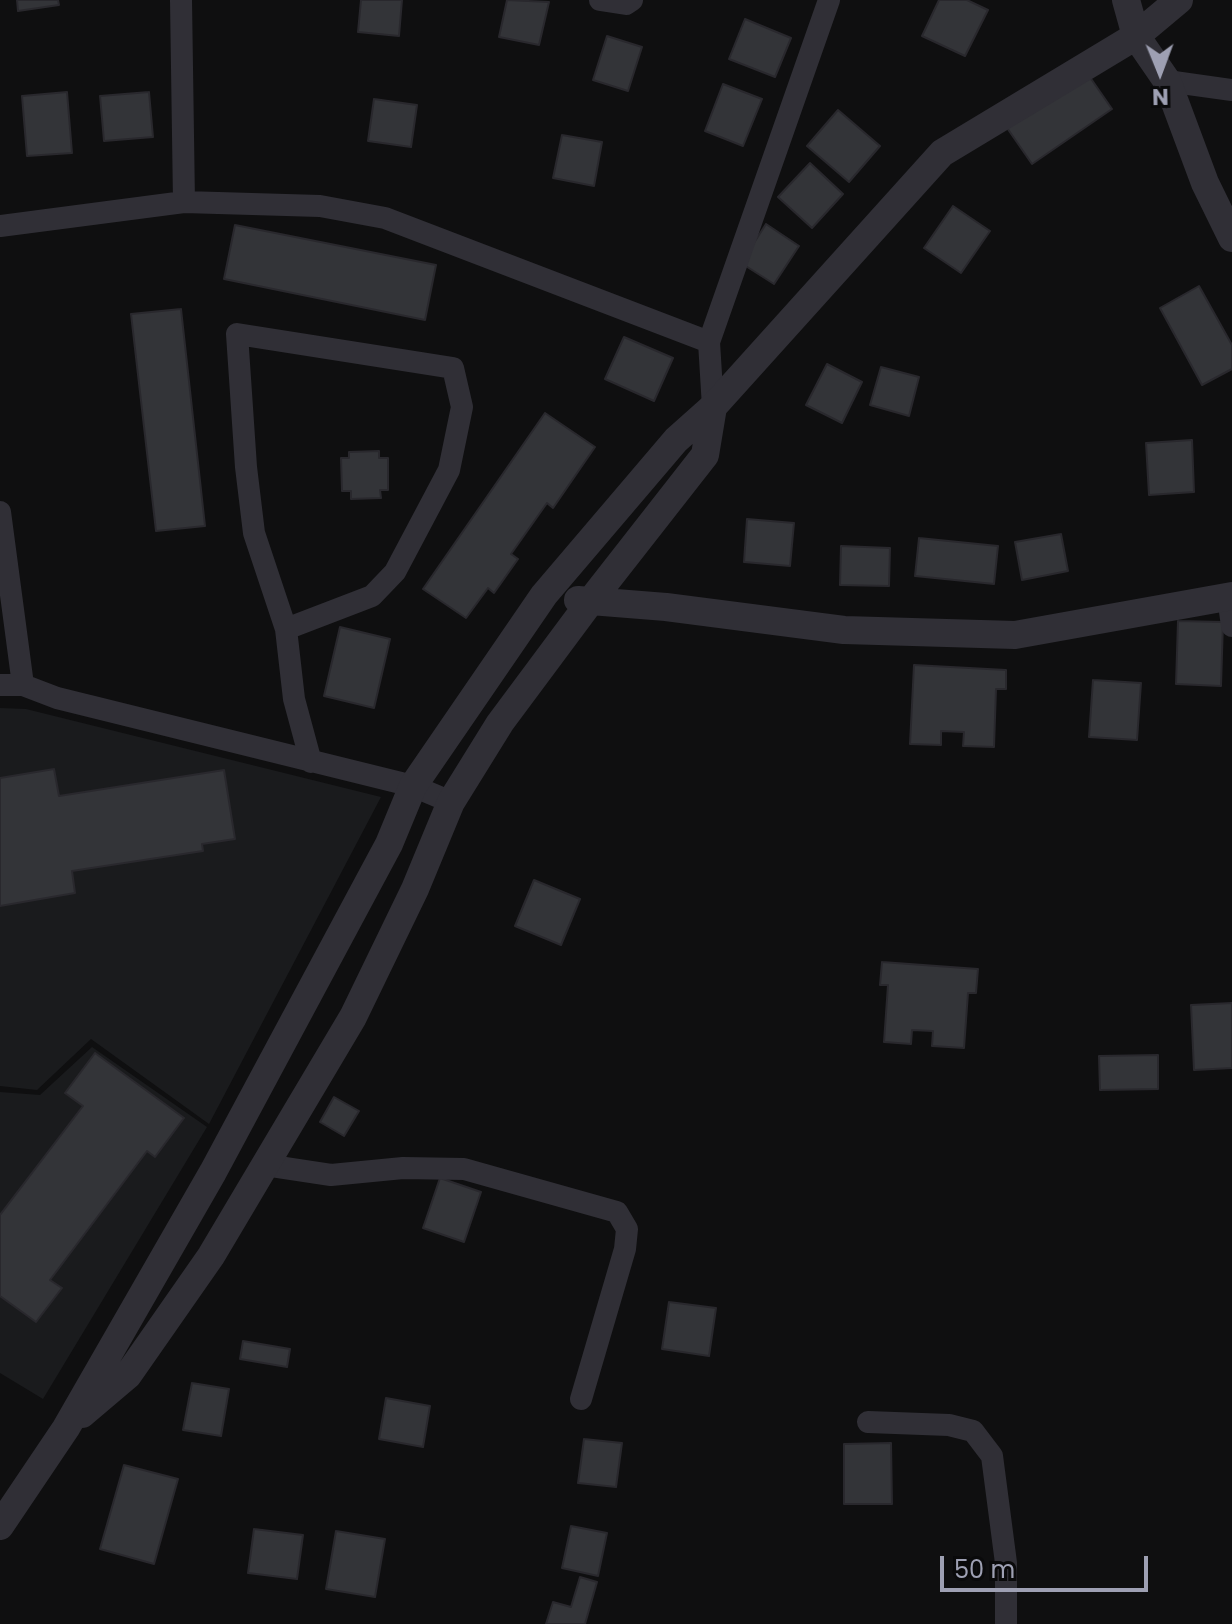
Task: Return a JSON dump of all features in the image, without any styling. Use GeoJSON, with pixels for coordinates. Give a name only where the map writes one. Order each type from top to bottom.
{"type":"FeatureCollection","features":[{"type":"Feature","properties":{"kind":"street"},"geometry":{"type":"LineString","coordinates":[[181,0],[184,202]]}},
{"type":"Feature","properties":{"kind":"street"},"geometry":{"type":"LineString","coordinates":[[600,0],[626,4],[632,0]]}},
{"type":"Feature","properties":{"kind":"street"},"geometry":{"type":"LineString","coordinates":[[66,1428],[128,1375],[211,1256],[353,1017],[415,889],[451,802],[500,723],[705,455],[713,407],[709,342],[829,0]]}},
{"type":"Feature","properties":{"kind":"street"},"geometry":{"type":"LineString","coordinates":[[1126,0],[1136,36],[1167,81],[1205,183],[1232,238]]}},
{"type":"Feature","properties":{"kind":"street"},"geometry":{"type":"LineString","coordinates":[[0,1526],[66,1428],[213,1172],[389,844],[413,786],[544,595],[676,440],[713,407],[942,153],[1136,36],[1179,0]]}},
{"type":"Feature","properties":{"kind":"street"},"geometry":{"type":"LineString","coordinates":[[1167,81],[1232,90]]}},
{"type":"Feature","properties":{"kind":"street"},"geometry":{"type":"LineString","coordinates":[[0,226],[184,202],[320,206],[385,218],[709,342]]}},
{"type":"Feature","properties":{"kind":"street"},"geometry":{"type":"LineString","coordinates":[[286,629],[372,596],[395,572],[449,470],[462,407],[453,368],[237,334],[254,533],[286,629],[294,699],[311,762]]}},
{"type":"Feature","properties":{"kind":"street"},"geometry":{"type":"LineString","coordinates":[[0,512],[11,685],[413,786],[451,802]]}},
{"type":"Feature","properties":{"kind":"street"},"geometry":{"type":"LineString","coordinates":[[544,595],[844,630],[1015,635],[1230,597],[1232,626]]}},
{"type":"Feature","properties":{"kind":"street"},"geometry":{"type":"LineString","coordinates":[[265,1165],[331,1175],[403,1168],[464,1169],[617,1212],[627,1229],[625,1249],[581,1399]]}},
{"type":"Feature","properties":{"kind":"street"},"geometry":{"type":"LineString","coordinates":[[868,1422],[949,1425],[973,1431],[992,1456],[1006,1563],[1006,1624]]}},
{"type":"Feature","properties":{"kind":"shaded area"},"geometry":{"type":"Polygon","coordinates":[[[0,708],[26,709],[381,797],[209,1124],[91,1039],[37,1090],[0,1086],[0,708]]]}},
{"type":"Feature","properties":{"kind":"shaded area"},"geometry":{"type":"Polygon","coordinates":[[[92,1047],[207,1127],[43,1399],[0,1373],[0,1092],[40,1095],[92,1047]]]}},
{"type":"Feature","properties":{"kind":"building"},"geometry":{"type":"Polygon","coordinates":[[[17,0],[58,0],[59,5],[18,11],[17,0]]]}},
{"type":"Feature","properties":{"kind":"building"},"geometry":{"type":"Polygon","coordinates":[[[361,0],[402,0],[399,36],[358,32],[361,0]]]}},
{"type":"Feature","properties":{"kind":"building"},"geometry":{"type":"Polygon","coordinates":[[[507,0],[549,2],[539,45],[499,37],[507,0]]]}},
{"type":"Feature","properties":{"kind":"building"},"geometry":{"type":"Polygon","coordinates":[[[939,0],[967,0],[988,10],[965,56],[922,36],[939,0]]]}},
{"type":"Feature","properties":{"kind":"building"},"geometry":{"type":"Polygon","coordinates":[[[745,19],[791,38],[775,77],[729,59],[745,19]]]}},
{"type":"Feature","properties":{"kind":"building"},"geometry":{"type":"Polygon","coordinates":[[[607,36],[642,47],[628,91],[593,80],[607,36]]]}},
{"type":"Feature","properties":{"kind":"building"},"geometry":{"type":"Polygon","coordinates":[[[1085,70],[1112,109],[1032,164],[1005,125],[1085,70]]]}},
{"type":"Feature","properties":{"kind":"building"},"geometry":{"type":"Polygon","coordinates":[[[723,84],[762,99],[743,146],[705,131],[723,84]]]}},
{"type":"Feature","properties":{"kind":"building"},"geometry":{"type":"Polygon","coordinates":[[[67,92],[72,153],[27,156],[22,96],[67,92]]]}},
{"type":"Feature","properties":{"kind":"building"},"geometry":{"type":"Polygon","coordinates":[[[149,92],[153,137],[104,141],[100,96],[149,92]]]}},
{"type":"Feature","properties":{"kind":"building"},"geometry":{"type":"Polygon","coordinates":[[[374,99],[417,105],[411,147],[368,141],[374,99]]]}},
{"type":"Feature","properties":{"kind":"building"},"geometry":{"type":"Polygon","coordinates":[[[838,110],[880,146],[849,182],[807,146],[838,110]]]}},
{"type":"Feature","properties":{"kind":"building"},"geometry":{"type":"Polygon","coordinates":[[[562,135],[602,142],[594,186],[553,178],[562,135]]]}},
{"type":"Feature","properties":{"kind":"building"},"geometry":{"type":"Polygon","coordinates":[[[810,163],[843,194],[812,228],[778,197],[810,163]]]}},
{"type":"Feature","properties":{"kind":"building"},"geometry":{"type":"Polygon","coordinates":[[[953,206],[990,231],[961,273],[924,248],[953,206]]]}},
{"type":"Feature","properties":{"kind":"building"},"geometry":{"type":"Polygon","coordinates":[[[766,224],[799,246],[774,284],[741,263],[766,224]]]}},
{"type":"Feature","properties":{"kind":"building"},"geometry":{"type":"Polygon","coordinates":[[[235,225],[436,265],[425,320],[224,279],[235,225]]]}},
{"type":"Feature","properties":{"kind":"building"},"geometry":{"type":"Polygon","coordinates":[[[1199,286],[1232,345],[1232,369],[1202,385],[1160,308],[1199,286]]]}},
{"type":"Feature","properties":{"kind":"building"},"geometry":{"type":"Polygon","coordinates":[[[181,309],[205,526],[156,531],[131,314],[181,309]]]}},
{"type":"Feature","properties":{"kind":"building"},"geometry":{"type":"Polygon","coordinates":[[[624,337],[673,358],[654,401],[605,379],[624,337]]]}},
{"type":"Feature","properties":{"kind":"building"},"geometry":{"type":"Polygon","coordinates":[[[827,364],[862,382],[842,423],[806,405],[827,364]]]}},
{"type":"Feature","properties":{"kind":"building"},"geometry":{"type":"Polygon","coordinates":[[[881,367],[919,377],[909,416],[870,405],[881,367]]]}},
{"type":"Feature","properties":{"kind":"building"},"geometry":{"type":"Polygon","coordinates":[[[545,413],[595,447],[553,508],[547,503],[511,554],[518,559],[494,593],[488,588],[466,618],[423,589],[545,413]]]}},
{"type":"Feature","properties":{"kind":"building"},"geometry":{"type":"Polygon","coordinates":[[[1192,440],[1194,492],[1149,495],[1146,443],[1192,440]]]}},
{"type":"Feature","properties":{"kind":"building"},"geometry":{"type":"Polygon","coordinates":[[[379,451],[379,458],[388,458],[388,490],[380,490],[381,498],[351,499],[351,491],[342,491],[341,458],[349,458],[349,452],[379,451]]]}},
{"type":"Feature","properties":{"kind":"building"},"geometry":{"type":"Polygon","coordinates":[[[747,519],[794,523],[790,566],[744,562],[747,519]]]}},
{"type":"Feature","properties":{"kind":"building"},"geometry":{"type":"Polygon","coordinates":[[[1061,534],[1068,571],[1022,580],[1015,542],[1061,534]]]}},
{"type":"Feature","properties":{"kind":"building"},"geometry":{"type":"Polygon","coordinates":[[[919,538],[998,546],[994,584],[915,576],[919,538]]]}},
{"type":"Feature","properties":{"kind":"building"},"geometry":{"type":"Polygon","coordinates":[[[841,546],[890,548],[889,586],[840,585],[841,546]]]}},
{"type":"Feature","properties":{"kind":"building"},"geometry":{"type":"Polygon","coordinates":[[[1178,621],[1223,622],[1221,686],[1176,684],[1178,621]]]}},
{"type":"Feature","properties":{"kind":"building"},"geometry":{"type":"Polygon","coordinates":[[[340,627],[390,639],[374,708],[324,696],[340,627]]]}},
{"type":"Feature","properties":{"kind":"building"},"geometry":{"type":"Polygon","coordinates":[[[914,665],[1006,670],[1006,689],[996,689],[994,747],[963,746],[964,732],[941,731],[941,745],[910,744],[914,665]]]}},
{"type":"Feature","properties":{"kind":"building"},"geometry":{"type":"Polygon","coordinates":[[[1093,680],[1141,683],[1137,740],[1089,737],[1093,680]]]}},
{"type":"Feature","properties":{"kind":"building"},"geometry":{"type":"Polygon","coordinates":[[[54,769],[59,796],[224,770],[235,839],[202,844],[203,851],[72,871],[75,893],[0,906],[0,778],[54,769]]]}},
{"type":"Feature","properties":{"kind":"building"},"geometry":{"type":"Polygon","coordinates":[[[534,880],[580,899],[561,945],[515,926],[534,880]]]}},
{"type":"Feature","properties":{"kind":"building"},"geometry":{"type":"Polygon","coordinates":[[[882,962],[978,969],[976,993],[968,993],[964,1048],[932,1046],[933,1031],[912,1030],[911,1044],[884,1042],[888,985],[880,985],[882,962]]]}},
{"type":"Feature","properties":{"kind":"building"},"geometry":{"type":"Polygon","coordinates":[[[1232,1003],[1232,1068],[1194,1070],[1191,1005],[1232,1003]]]}},
{"type":"Feature","properties":{"kind":"building"},"geometry":{"type":"Polygon","coordinates":[[[95,1053],[184,1118],[155,1157],[147,1151],[50,1280],[62,1288],[36,1322],[0,1296],[0,1215],[83,1106],[65,1093],[95,1053]]]}},
{"type":"Feature","properties":{"kind":"building"},"geometry":{"type":"Polygon","coordinates":[[[1158,1055],[1158,1089],[1100,1090],[1099,1056],[1158,1055]]]}},
{"type":"Feature","properties":{"kind":"building"},"geometry":{"type":"Polygon","coordinates":[[[334,1097],[359,1111],[344,1136],[320,1122],[334,1097]]]}},
{"type":"Feature","properties":{"kind":"building"},"geometry":{"type":"Polygon","coordinates":[[[440,1178],[481,1192],[464,1242],[423,1228],[440,1178]]]}},
{"type":"Feature","properties":{"kind":"building"},"geometry":{"type":"Polygon","coordinates":[[[669,1302],[716,1308],[709,1356],[662,1349],[669,1302]]]}},
{"type":"Feature","properties":{"kind":"building"},"geometry":{"type":"Polygon","coordinates":[[[243,1341],[290,1349],[287,1367],[240,1359],[243,1341]]]}},
{"type":"Feature","properties":{"kind":"building"},"geometry":{"type":"Polygon","coordinates":[[[192,1383],[229,1389],[221,1436],[183,1430],[192,1383]]]}},
{"type":"Feature","properties":{"kind":"building"},"geometry":{"type":"Polygon","coordinates":[[[386,1398],[430,1406],[423,1447],[379,1439],[386,1398]]]}},
{"type":"Feature","properties":{"kind":"building"},"geometry":{"type":"Polygon","coordinates":[[[584,1439],[622,1443],[616,1487],[578,1483],[584,1439]]]}},
{"type":"Feature","properties":{"kind":"building"},"geometry":{"type":"Polygon","coordinates":[[[891,1443],[892,1504],[844,1504],[844,1444],[891,1443]]]}},
{"type":"Feature","properties":{"kind":"building"},"geometry":{"type":"Polygon","coordinates":[[[124,1465],[178,1479],[154,1564],[100,1549],[124,1465]]]}},
{"type":"Feature","properties":{"kind":"building"},"geometry":{"type":"Polygon","coordinates":[[[571,1526],[607,1533],[598,1576],[562,1568],[571,1526]]]}},
{"type":"Feature","properties":{"kind":"building"},"geometry":{"type":"Polygon","coordinates":[[[254,1529],[303,1535],[297,1579],[248,1573],[254,1529]]]}},
{"type":"Feature","properties":{"kind":"building"},"geometry":{"type":"Polygon","coordinates":[[[336,1531],[385,1539],[375,1597],[326,1589],[336,1531]]]}},
{"type":"Feature","properties":{"kind":"building"},"geometry":{"type":"Polygon","coordinates":[[[580,1577],[597,1582],[585,1624],[546,1624],[553,1602],[571,1607],[580,1577]]]}}]}
